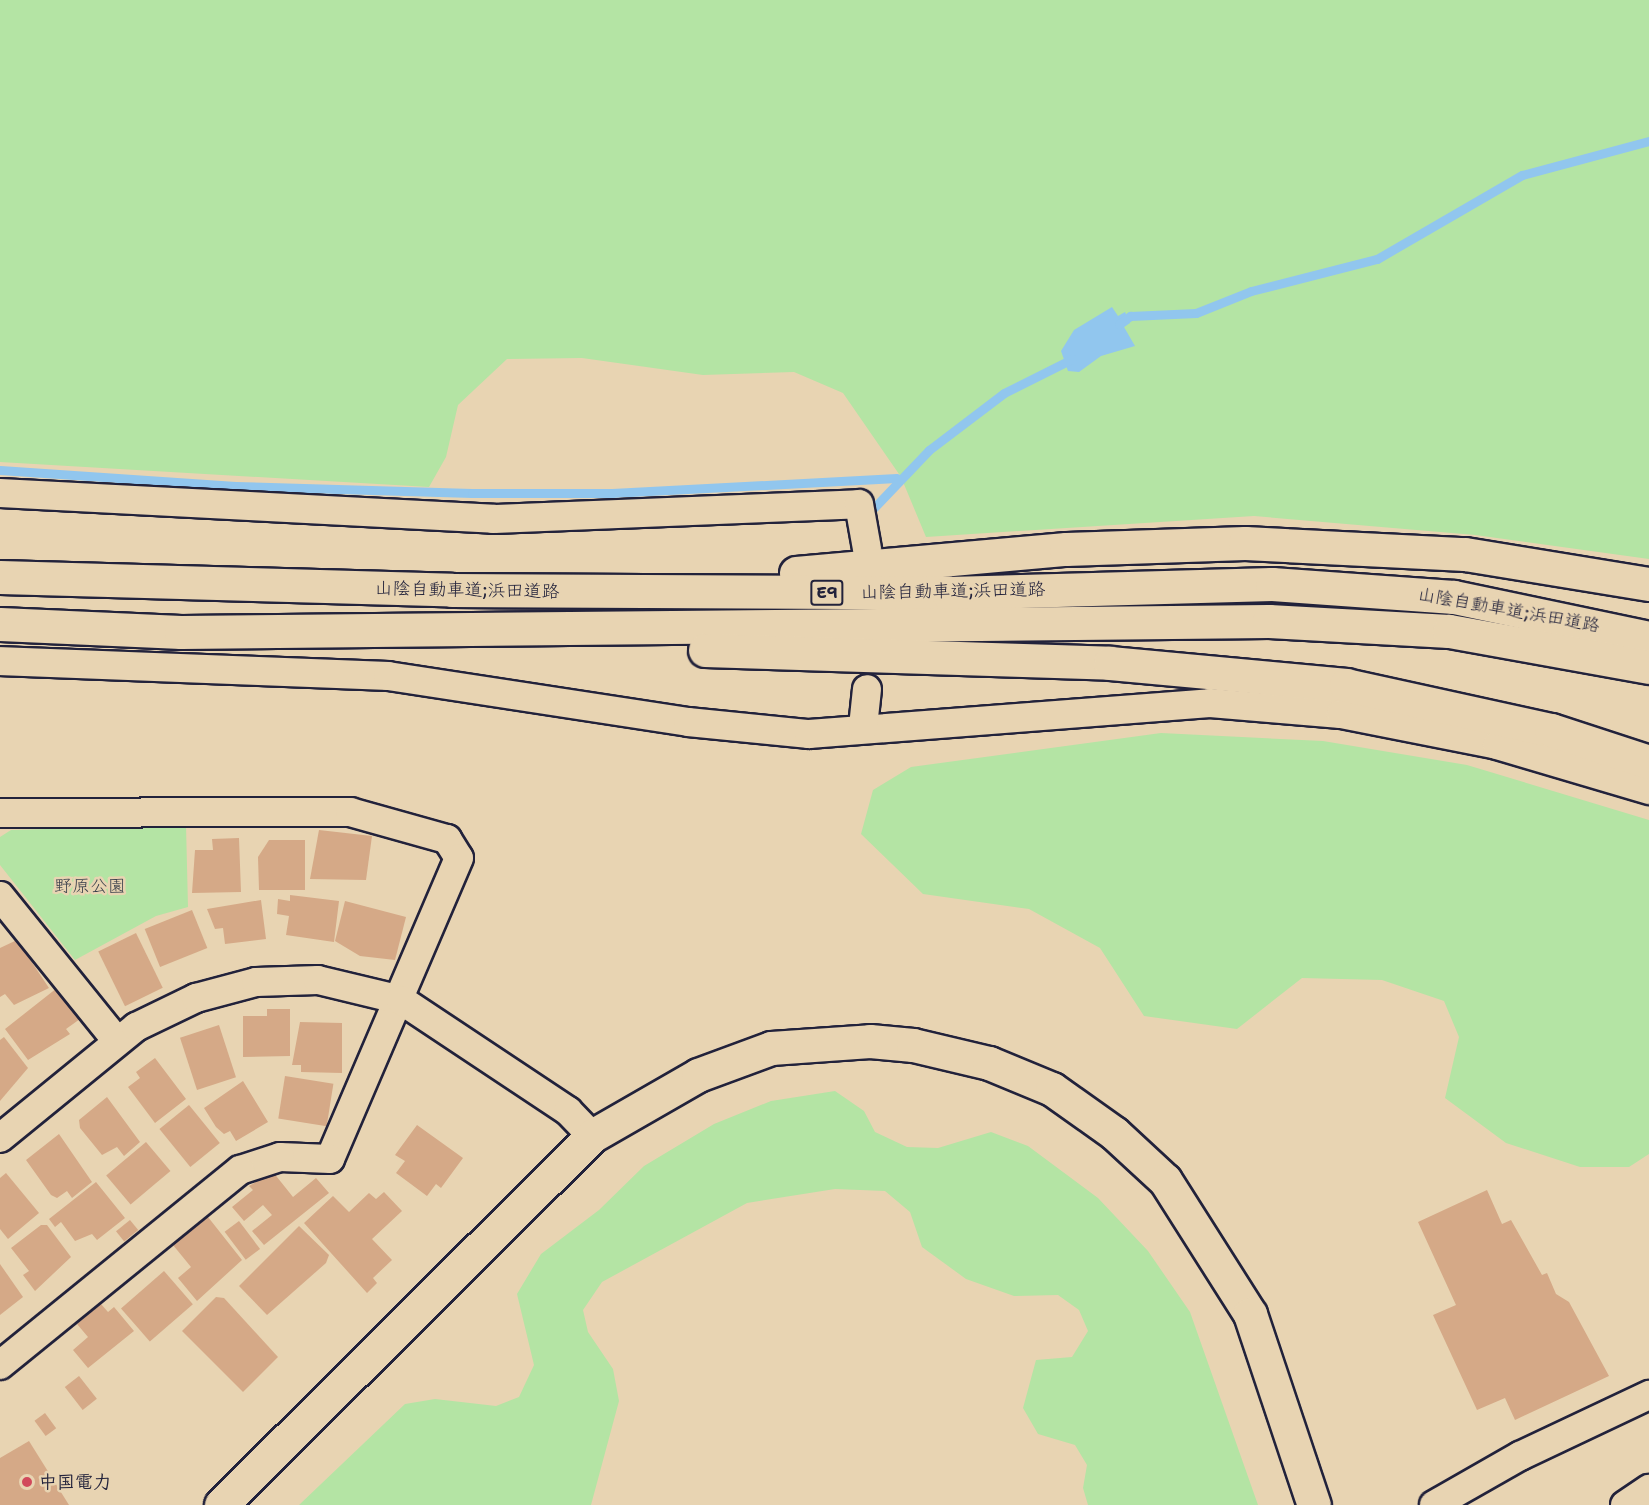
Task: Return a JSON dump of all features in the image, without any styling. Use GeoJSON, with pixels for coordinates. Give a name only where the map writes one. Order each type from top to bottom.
{"type":"FeatureCollection","features":[{"type":"Feature","properties":{"kind":"main road"},"geometry":{"type":"LineString","coordinates":[[452,590],[780,575],[1066,549],[1245,543],[1465,554],[1649,584]]}},
{"type":"Feature","properties":{"kind":"main road","name":"山陰自動車道;浜田道路"},"geometry":{"type":"LineString","coordinates":[[0,577],[452,590],[948,594],[1272,584],[1454,597],[1649,638]]}},
{"type":"Feature","properties":{"kind":"main road","name":"山陰自動車道;浜田道路"},"geometry":{"type":"LineString","coordinates":[[0,624],[181,632],[583,630],[1164,621],[1357,624],[1530,642],[1649,667]]}},
{"type":"Feature","properties":{"kind":"main road"},"geometry":{"type":"LineString","coordinates":[[583,630],[665,649],[951,655],[1325,682],[1447,705],[1649,762]]}},
{"type":"Feature","properties":{"kind":"main road"},"geometry":{"type":"LineString","coordinates":[[221,1505],[592,1136],[698,1076],[771,1048],[807,1043],[914,1045],[989,1063],[1052,1089],[1114,1133],[1165,1180],[1207,1239],[1250,1314],[1314,1505]]}},
{"type":"Feature","properties":{"kind":"street"},"geometry":{"type":"LineString","coordinates":[[0,493],[493,519],[859,504],[867,549]]}},
{"type":"Feature","properties":{"kind":"street"},"geometry":{"type":"LineString","coordinates":[[0,661],[388,676],[688,722],[809,734],[863,727],[980,724],[1210,703],[1341,714],[1497,745],[1649,790]]}},
{"type":"Feature","properties":{"kind":"street"},"geometry":{"type":"LineString","coordinates":[[863,727],[867,689]]}},
{"type":"Feature","properties":{"kind":"street"},"geometry":{"type":"LineString","coordinates":[[0,813],[297,808],[396,820],[447,839],[459,858],[401,1000],[330,1159],[280,1157],[240,1170],[0,1365]]}},
{"type":"Feature","properties":{"kind":"street"},"geometry":{"type":"LineString","coordinates":[[4,910],[117,1041]]}},
{"type":"Feature","properties":{"kind":"street"},"geometry":{"type":"LineString","coordinates":[[0,1138],[117,1041],[196,998],[256,982],[318,980],[401,1000],[568,1111],[592,1136]]}},
{"type":"Feature","properties":{"kind":"street"},"geometry":{"type":"LineString","coordinates":[[1434,1505],[1520,1456],[1649,1395]]}},
{"type":"Feature","properties":{"kind":"street"},"geometry":{"type":"LineString","coordinates":[[1625,1505],[1649,1490]]}},
{"type":"Feature","properties":{"kind":"green space"},"geometry":{"type":"Polygon","coordinates":[[[0,0],[1649,0],[1649,559],[1475,535],[1254,516],[926,537],[901,477],[843,393],[794,372],[703,375],[582,358],[507,359],[458,405],[446,457],[429,487],[0,462],[0,0]]]}},
{"type":"Feature","properties":{"kind":"green space"},"geometry":{"type":"Polygon","coordinates":[[[1161,733],[1323,741],[1467,765],[1649,820],[1649,1154],[1629,1167],[1580,1167],[1506,1143],[1445,1098],[1459,1037],[1444,1001],[1382,980],[1302,978],[1237,1029],[1144,1016],[1100,948],[1029,909],[923,894],[861,834],[873,790],[911,767],[1161,733]]]}},
{"type":"Feature","properties":{"kind":"green space","name":"野原公園"},"geometry":{"type":"Polygon","coordinates":[[[186,825],[188,907],[156,916],[75,960],[0,865],[0,837],[11,830],[186,825]]]}},
{"type":"Feature","properties":{"kind":"green space"},"geometry":{"type":"Polygon","coordinates":[[[835,1091],[864,1111],[875,1132],[907,1147],[938,1148],[991,1132],[1028,1146],[1098,1198],[1148,1251],[1190,1312],[1258,1505],[1088,1505],[1083,1488],[1087,1465],[1075,1445],[1038,1434],[1023,1408],[1036,1360],[1072,1357],[1088,1331],[1079,1310],[1058,1295],[1014,1296],[966,1279],[922,1247],[910,1212],[885,1191],[835,1189],[747,1203],[602,1282],[583,1310],[588,1332],[613,1369],[619,1401],[591,1505],[299,1505],[405,1404],[435,1399],[496,1406],[519,1397],[534,1365],[517,1294],[541,1254],[599,1210],[644,1166],[714,1124],[771,1101],[835,1091]]]}},
{"type":"Feature","properties":{"kind":"water"},"geometry":{"type":"Polygon","coordinates":[[[1112,307],[1118,316],[1125,312],[1130,323],[1124,327],[1135,346],[1101,356],[1079,372],[1068,371],[1061,351],[1074,330],[1112,307]]]}},
{"type":"Feature","properties":{"kind":"building"},"geometry":{"type":"Polygon","coordinates":[[[319,830],[372,836],[366,880],[310,879],[319,830]]]}},
{"type":"Feature","properties":{"kind":"building"},"geometry":{"type":"Polygon","coordinates":[[[239,838],[241,892],[192,893],[195,850],[213,850],[212,839],[239,838]]]}},
{"type":"Feature","properties":{"kind":"building"},"geometry":{"type":"Polygon","coordinates":[[[269,840],[305,840],[305,890],[259,890],[258,857],[269,840]]]}},
{"type":"Feature","properties":{"kind":"building"},"geometry":{"type":"Polygon","coordinates":[[[290,895],[339,901],[334,942],[286,935],[289,916],[277,914],[278,899],[290,901],[290,895]]]}},
{"type":"Feature","properties":{"kind":"building"},"geometry":{"type":"Polygon","coordinates":[[[261,900],[266,939],[225,944],[223,928],[215,929],[207,909],[261,900]]]}},
{"type":"Feature","properties":{"kind":"building"},"geometry":{"type":"Polygon","coordinates":[[[345,901],[406,917],[395,960],[360,956],[335,941],[345,901]]]}},
{"type":"Feature","properties":{"kind":"building"},"geometry":{"type":"Polygon","coordinates":[[[192,910],[207,948],[160,967],[145,929],[192,910]]]}},
{"type":"Feature","properties":{"kind":"building"},"geometry":{"type":"Polygon","coordinates":[[[136,933],[163,988],[125,1006],[98,951],[136,933]]]}},
{"type":"Feature","properties":{"kind":"building"},"geometry":{"type":"Polygon","coordinates":[[[17,940],[49,988],[14,1005],[5,994],[0,997],[0,948],[17,940]]]}},
{"type":"Feature","properties":{"kind":"building"},"geometry":{"type":"Polygon","coordinates":[[[57,988],[80,1019],[66,1029],[70,1034],[28,1060],[5,1029],[57,988]]]}},
{"type":"Feature","properties":{"kind":"building"},"geometry":{"type":"Polygon","coordinates":[[[267,1009],[290,1009],[290,1056],[243,1057],[243,1016],[267,1016],[267,1009]]]}},
{"type":"Feature","properties":{"kind":"building"},"geometry":{"type":"Polygon","coordinates":[[[300,1022],[342,1023],[342,1073],[301,1072],[301,1065],[292,1065],[300,1022]]]}},
{"type":"Feature","properties":{"kind":"building"},"geometry":{"type":"Polygon","coordinates":[[[219,1025],[236,1077],[197,1090],[180,1038],[219,1025]]]}},
{"type":"Feature","properties":{"kind":"building"},"geometry":{"type":"Polygon","coordinates":[[[4,1037],[28,1068],[0,1101],[0,1040],[4,1037]]]}},
{"type":"Feature","properties":{"kind":"building"},"geometry":{"type":"Polygon","coordinates":[[[155,1058],[186,1099],[155,1123],[128,1087],[140,1078],[136,1072],[155,1058]]]}},
{"type":"Feature","properties":{"kind":"building"},"geometry":{"type":"Polygon","coordinates":[[[285,1076],[333,1084],[327,1126],[278,1118],[285,1076]]]}},
{"type":"Feature","properties":{"kind":"building"},"geometry":{"type":"Polygon","coordinates":[[[243,1081],[268,1122],[236,1141],[230,1131],[224,1134],[216,1127],[204,1108],[243,1081]]]}},
{"type":"Feature","properties":{"kind":"building"},"geometry":{"type":"Polygon","coordinates":[[[107,1097],[140,1142],[124,1156],[117,1147],[102,1155],[80,1128],[79,1120],[107,1097]]]}},
{"type":"Feature","properties":{"kind":"building"},"geometry":{"type":"Polygon","coordinates":[[[189,1105],[220,1143],[190,1167],[159,1129],[189,1105]]]}},
{"type":"Feature","properties":{"kind":"building"},"geometry":{"type":"Polygon","coordinates":[[[417,1125],[463,1158],[441,1188],[436,1184],[427,1196],[396,1173],[405,1161],[395,1155],[417,1125]]]}},
{"type":"Feature","properties":{"kind":"building"},"geometry":{"type":"Polygon","coordinates":[[[59,1134],[92,1182],[72,1198],[67,1191],[57,1198],[51,1195],[26,1160],[59,1134]]]}},
{"type":"Feature","properties":{"kind":"building"},"geometry":{"type":"Polygon","coordinates":[[[146,1142],[170,1171],[131,1205],[106,1175],[146,1142]]]}},
{"type":"Feature","properties":{"kind":"building"},"geometry":{"type":"Polygon","coordinates":[[[273,1172],[293,1197],[316,1178],[329,1193],[264,1245],[252,1231],[272,1215],[263,1205],[244,1221],[232,1207],[253,1190],[249,1186],[273,1172]]]}},
{"type":"Feature","properties":{"kind":"building"},"geometry":{"type":"Polygon","coordinates":[[[6,1173],[39,1213],[8,1239],[0,1229],[0,1178],[6,1173]]]}},
{"type":"Feature","properties":{"kind":"building"},"geometry":{"type":"Polygon","coordinates":[[[96,1182],[125,1218],[97,1240],[92,1234],[75,1241],[61,1222],[55,1227],[49,1219],[96,1182]]]}},
{"type":"Feature","properties":{"kind":"building"},"geometry":{"type":"Polygon","coordinates":[[[1487,1190],[1502,1224],[1511,1220],[1542,1275],[1547,1273],[1556,1294],[1569,1302],[1609,1376],[1515,1420],[1505,1398],[1477,1410],[1433,1315],[1456,1305],[1418,1222],[1487,1190]]]}},
{"type":"Feature","properties":{"kind":"building"},"geometry":{"type":"Polygon","coordinates":[[[384,1192],[402,1211],[372,1239],[392,1260],[373,1278],[377,1283],[367,1293],[304,1223],[333,1196],[349,1212],[369,1193],[376,1199],[384,1192]]]}},
{"type":"Feature","properties":{"kind":"building"},"geometry":{"type":"Polygon","coordinates":[[[208,1217],[242,1260],[197,1301],[178,1278],[191,1267],[173,1245],[208,1217]]]}},
{"type":"Feature","properties":{"kind":"building"},"geometry":{"type":"Polygon","coordinates":[[[130,1220],[138,1230],[124,1241],[116,1231],[130,1220]]]}},
{"type":"Feature","properties":{"kind":"building"},"geometry":{"type":"Polygon","coordinates":[[[239,1221],[260,1249],[246,1260],[225,1232],[239,1221]]]}},
{"type":"Feature","properties":{"kind":"building"},"geometry":{"type":"Polygon","coordinates":[[[41,1225],[47,1225],[71,1257],[35,1291],[23,1275],[29,1271],[11,1248],[41,1225]]]}},
{"type":"Feature","properties":{"kind":"building"},"geometry":{"type":"Polygon","coordinates":[[[299,1226],[329,1255],[326,1263],[267,1315],[239,1286],[299,1226]]]}},
{"type":"Feature","properties":{"kind":"building"},"geometry":{"type":"Polygon","coordinates":[[[0,1264],[23,1297],[0,1315],[0,1264]]]}},
{"type":"Feature","properties":{"kind":"building"},"geometry":{"type":"Polygon","coordinates":[[[164,1271],[193,1304],[150,1342],[121,1308],[164,1271]]]}},
{"type":"Feature","properties":{"kind":"building"},"geometry":{"type":"Polygon","coordinates":[[[216,1297],[224,1298],[278,1357],[243,1392],[182,1331],[216,1297]]]}},
{"type":"Feature","properties":{"kind":"building"},"geometry":{"type":"Polygon","coordinates":[[[101,1304],[108,1312],[114,1307],[134,1331],[88,1368],[73,1350],[88,1337],[77,1324],[101,1304]]]}},
{"type":"Feature","properties":{"kind":"building"},"geometry":{"type":"Polygon","coordinates":[[[79,1376],[97,1399],[83,1410],[65,1387],[79,1376]]]}},
{"type":"Feature","properties":{"kind":"building"},"geometry":{"type":"Polygon","coordinates":[[[45,1413],[56,1428],[46,1436],[34,1421],[45,1413]]]}},
{"type":"Feature","properties":{"kind":"building","name":"中国電力"},"geometry":{"type":"Polygon","coordinates":[[[29,1441],[69,1505],[0,1505],[0,1458],[29,1441]]]}},
{"type":"Feature","properties":{"kind":"waterway"},"geometry":{"type":"LineString","coordinates":[[1119,324],[1130,316],[1196,313],[1251,291],[1377,259],[1522,175],[1649,141]]}},
{"type":"Feature","properties":{"kind":"waterway"},"geometry":{"type":"LineString","coordinates":[[868,514],[929,450],[1004,393],[1072,359]]}},
{"type":"Feature","properties":{"kind":"waterway"},"geometry":{"type":"LineString","coordinates":[[0,470],[235,486],[472,493],[612,493],[897,478]]}},
{"type":"Feature","properties":{"kind":"place","name":"中国電力"},"geometry":{"type":"Point","coordinates":[27,1482]}}]}
